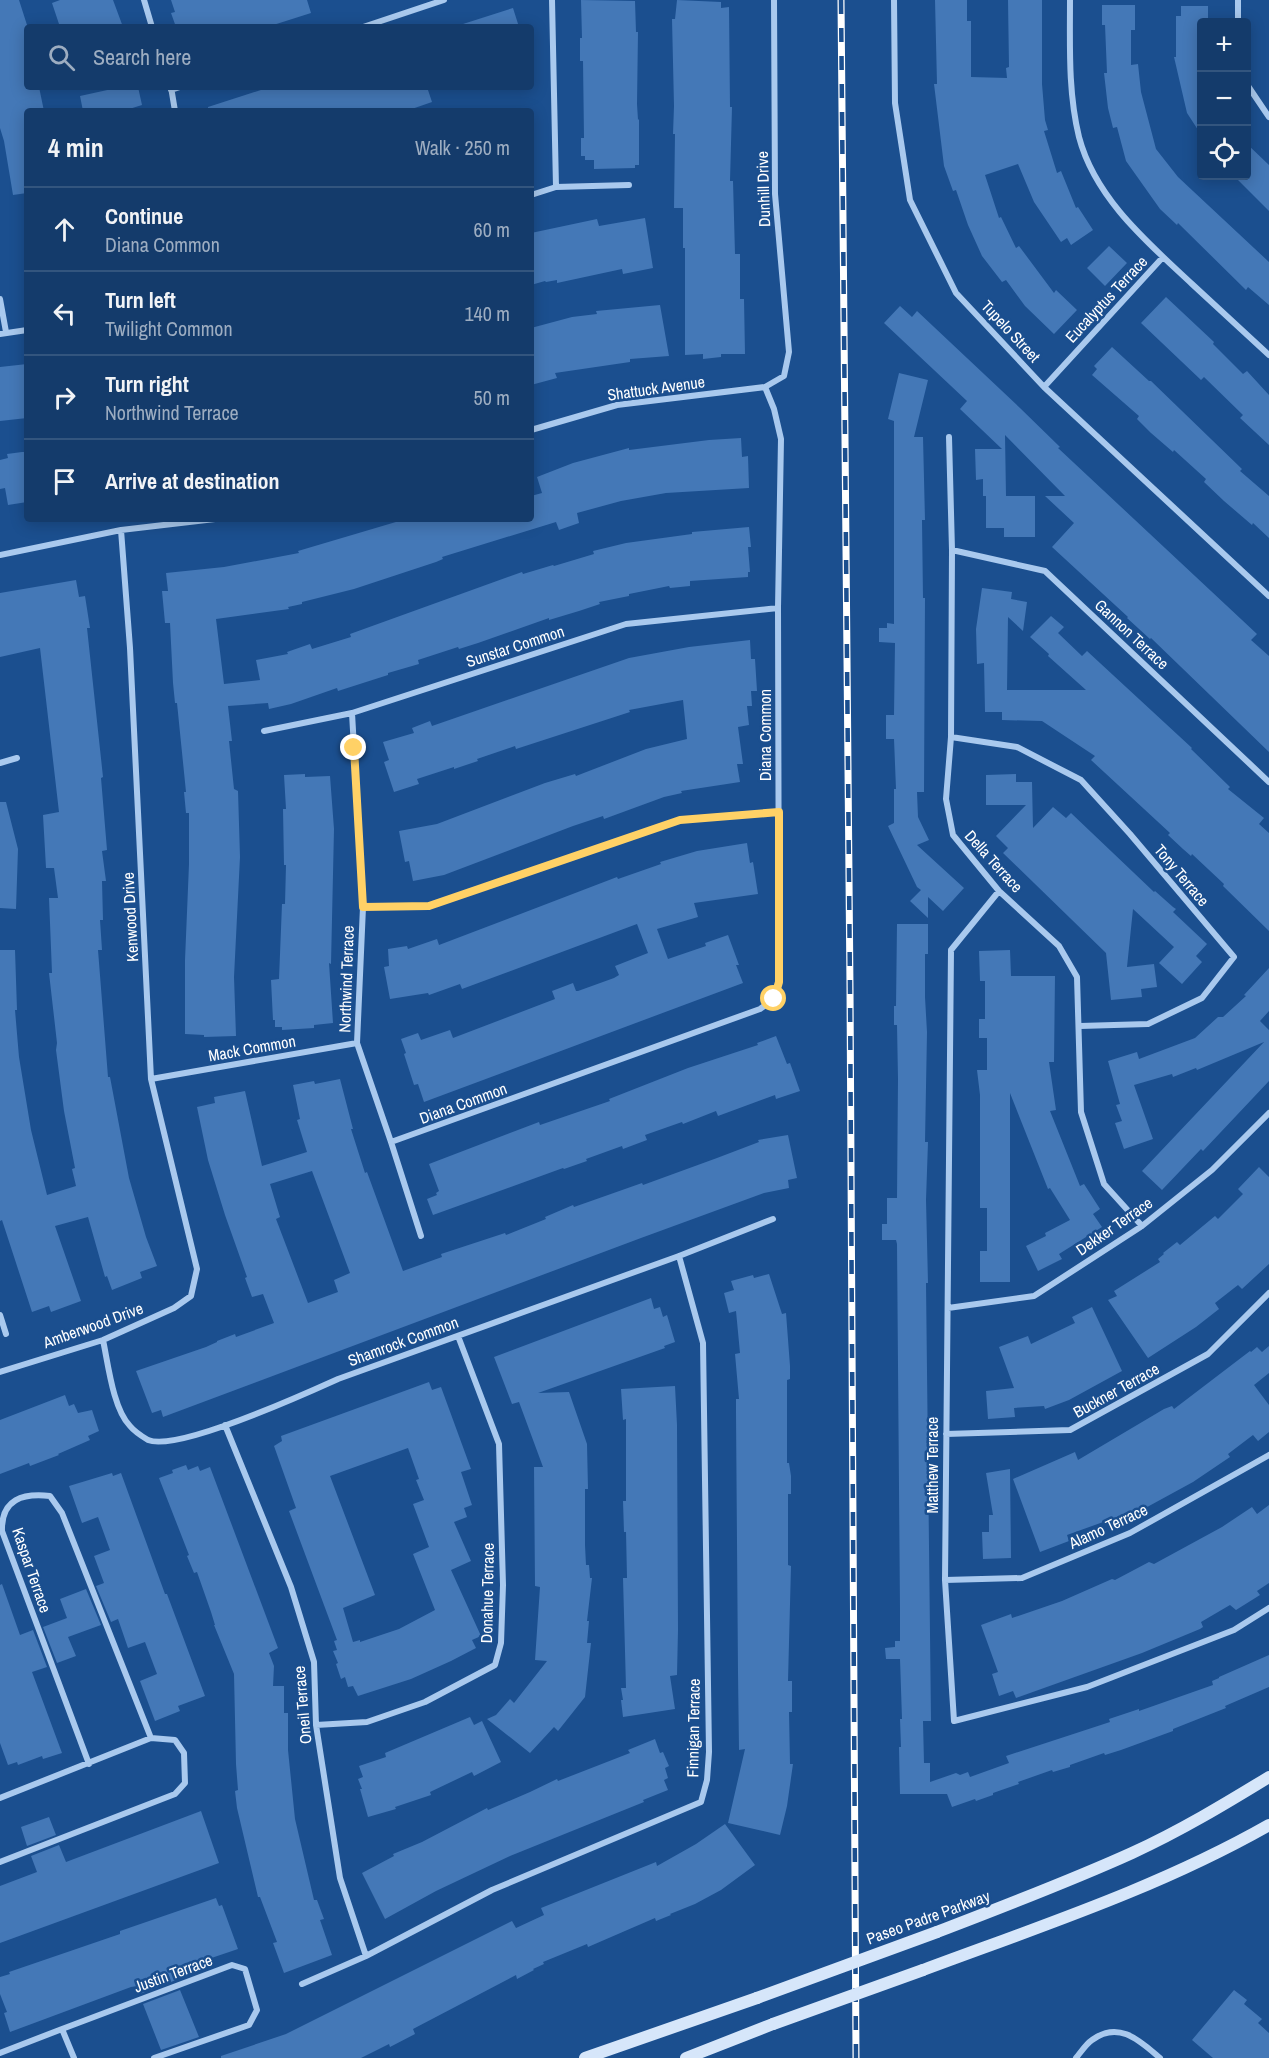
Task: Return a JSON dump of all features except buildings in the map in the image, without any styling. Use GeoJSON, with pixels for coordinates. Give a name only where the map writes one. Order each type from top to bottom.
{"type":"FeatureCollection","features":[{"type":"Feature","properties":{"kind":"main road","name":"Paseo Padre Parkway"},"geometry":{"type":"LineString","coordinates":[[585,2058],[757,1998],[1056,1886],[1134,1852],[1213,1811],[1269,1777]]}},
{"type":"Feature","properties":{"kind":"main road"},"geometry":{"type":"LineString","coordinates":[[686,2058],[1138,1889],[1222,1851],[1269,1825]]}},
{"type":"Feature","properties":{"kind":"street"},"geometry":{"type":"LineString","coordinates":[[144,0],[152,24]]}},
{"type":"Feature","properties":{"kind":"street"},"geometry":{"type":"LineString","coordinates":[[372,24],[444,0]]}},
{"type":"Feature","properties":{"kind":"street"},"geometry":{"type":"LineString","coordinates":[[552,0],[556,187]]}},
{"type":"Feature","properties":{"kind":"street","name":"Dunhill Drive"},"geometry":{"type":"LineString","coordinates":[[774,0],[775,194],[789,352],[784,376]]}},
{"type":"Feature","properties":{"kind":"street","name":"Tupelo Street"},"geometry":{"type":"LineString","coordinates":[[894,0],[895,103],[910,200],[956,293],[1044,387],[1269,596]]}},
{"type":"Feature","properties":{"kind":"street","name":"Eucalyptus Terrace"},"geometry":{"type":"LineString","coordinates":[[1070,0],[1072,102],[1080,139],[1092,173],[1116,208],[1163,257],[1269,355]]}},
{"type":"Feature","properties":{"kind":"street"},"geometry":{"type":"LineString","coordinates":[[1238,0],[1238,18]]}},
{"type":"Feature","properties":{"kind":"street"},"geometry":{"type":"LineString","coordinates":[[171,90],[175,108]]}},
{"type":"Feature","properties":{"kind":"street"},"geometry":{"type":"LineString","coordinates":[[1251,90],[1269,117]]}},
{"type":"Feature","properties":{"kind":"street"},"geometry":{"type":"LineString","coordinates":[[534,194],[556,187],[629,185]]}},
{"type":"Feature","properties":{"kind":"street","name":"Eucalyptus Terrace"},"geometry":{"type":"LineString","coordinates":[[1044,387],[1163,257]]}},
{"type":"Feature","properties":{"kind":"street"},"geometry":{"type":"LineString","coordinates":[[0,299],[3,333],[24,330]]}},
{"type":"Feature","properties":{"kind":"street","name":"Shattuck Avenue"},"geometry":{"type":"LineString","coordinates":[[534,429],[616,405],[765,387],[784,376]]}},
{"type":"Feature","properties":{"kind":"street","name":"Diana Common"},"geometry":{"type":"LineString","coordinates":[[391,1143],[760,1009],[774,999],[779,982],[778,608],[781,439],[774,409],[765,387]]}},
{"type":"Feature","properties":{"kind":"street","name":"Della Terrace"},"geometry":{"type":"LineString","coordinates":[[949,437],[952,550],[951,737],[946,799],[953,835],[999,891],[1059,946],[1077,977],[1081,1112],[1104,1184],[1142,1226]]}},
{"type":"Feature","properties":{"kind":"street"},"geometry":{"type":"LineString","coordinates":[[0,555],[122,530],[190,522]]}},
{"type":"Feature","properties":{"kind":"street","name":"Kenwood Drive"},"geometry":{"type":"LineString","coordinates":[[122,530],[151,1079],[197,1269],[191,1296]]}},
{"type":"Feature","properties":{"kind":"street","name":"Gannon Terrace"},"geometry":{"type":"LineString","coordinates":[[952,550],[1045,571],[1269,782]]}},
{"type":"Feature","properties":{"kind":"street","name":"Sunstar Common"},"geometry":{"type":"LineString","coordinates":[[264,731],[352,713],[626,624],[778,608]]}},
{"type":"Feature","properties":{"kind":"street","name":"Northwind Terrace"},"geometry":{"type":"LineString","coordinates":[[352,713],[363,907],[357,1043],[421,1236]]}},
{"type":"Feature","properties":{"kind":"street","name":"Tony Terrace"},"geometry":{"type":"LineString","coordinates":[[951,737],[1017,747],[1081,780],[1234,957],[1202,998],[1148,1024],[1080,1026]]}},
{"type":"Feature","properties":{"kind":"street"},"geometry":{"type":"LineString","coordinates":[[0,763],[17,758]]}},
{"type":"Feature","properties":{"kind":"street"},"geometry":{"type":"LineString","coordinates":[[363,907],[429,906],[680,820],[779,812]]}},
{"type":"Feature","properties":{"kind":"street","name":"Matthew Terrace"},"geometry":{"type":"LineString","coordinates":[[999,891],[951,950],[945,1580],[954,1721],[1087,1687],[1234,1630],[1269,1608]]}},
{"type":"Feature","properties":{"kind":"street","name":"Mack Common"},"geometry":{"type":"LineString","coordinates":[[151,1079],[357,1043]]}},
{"type":"Feature","properties":{"kind":"street","name":"Dekker Terrace"},"geometry":{"type":"LineString","coordinates":[[948,1308],[1034,1296],[1142,1226],[1212,1170],[1269,1113]]}},
{"type":"Feature","properties":{"kind":"street","name":"Shamrock Common"},"geometry":{"type":"LineString","coordinates":[[103,1340],[118,1406],[129,1426],[150,1440],[182,1439],[301,1396],[338,1379],[679,1256],[773,1219]]}},
{"type":"Feature","properties":{"kind":"street","name":"Finnigan Terrace"},"geometry":{"type":"LineString","coordinates":[[302,1984],[366,1956],[492,1890],[701,1802],[707,1780],[709,1752],[703,1344],[679,1256]]}},
{"type":"Feature","properties":{"kind":"street","name":"Buckner Terrace"},"geometry":{"type":"LineString","coordinates":[[946,1434],[1070,1431],[1208,1354],[1269,1293]]}},
{"type":"Feature","properties":{"kind":"street","name":"Amberwood Drive"},"geometry":{"type":"LineString","coordinates":[[0,1372],[103,1340],[174,1308],[191,1296]]}},
{"type":"Feature","properties":{"kind":"street"},"geometry":{"type":"LineString","coordinates":[[0,1315],[6,1334]]}},
{"type":"Feature","properties":{"kind":"street","name":"Donahue Terrace"},"geometry":{"type":"LineString","coordinates":[[316,1725],[367,1722],[425,1701],[495,1665],[501,1643],[503,1586],[499,1444],[458,1336]]}},
{"type":"Feature","properties":{"kind":"street","name":"Oneil Terrace"},"geometry":{"type":"LineString","coordinates":[[225,1425],[291,1587],[314,1662],[316,1725],[340,1878],[366,1956]]}},
{"type":"Feature","properties":{"kind":"street","name":"Alamo Terrace"},"geometry":{"type":"LineString","coordinates":[[945,1580],[1022,1578],[1130,1533],[1269,1455]]}},
{"type":"Feature","properties":{"kind":"street","name":"Kaspar Terrace"},"geometry":{"type":"LineString","coordinates":[[88,1764],[2,1531],[2,1517],[12,1503],[32,1494],[50,1496],[62,1513],[151,1738]]}},
{"type":"Feature","properties":{"kind":"street"},"geometry":{"type":"LineString","coordinates":[[0,1798],[151,1738],[175,1740],[184,1753],[185,1783],[175,1794],[0,1862]]}},
{"type":"Feature","properties":{"kind":"street","name":"Justin Terrace"},"geometry":{"type":"LineString","coordinates":[[0,2053],[232,1965],[245,1969],[257,2010],[249,2025],[154,2058]]}},
{"type":"Feature","properties":{"kind":"street"},"geometry":{"type":"LineString","coordinates":[[62,2029],[74,2058]]}},
{"type":"Feature","properties":{"kind":"street"},"geometry":{"type":"LineString","coordinates":[[1076,2058],[1093,2039],[1115,2031],[1135,2037],[1160,2058]]}},
{"type":"Feature","properties":{"kind":"railway"},"geometry":{"type":"LineString","coordinates":[[841,0],[856,2058]]}},
{"type":"Feature","properties":{"kind":"route"},"geometry":{"type":"LineString","coordinates":[[354,748],[363,907],[429,906],[680,820],[779,812],[779,982],[774,999]]}}]}
